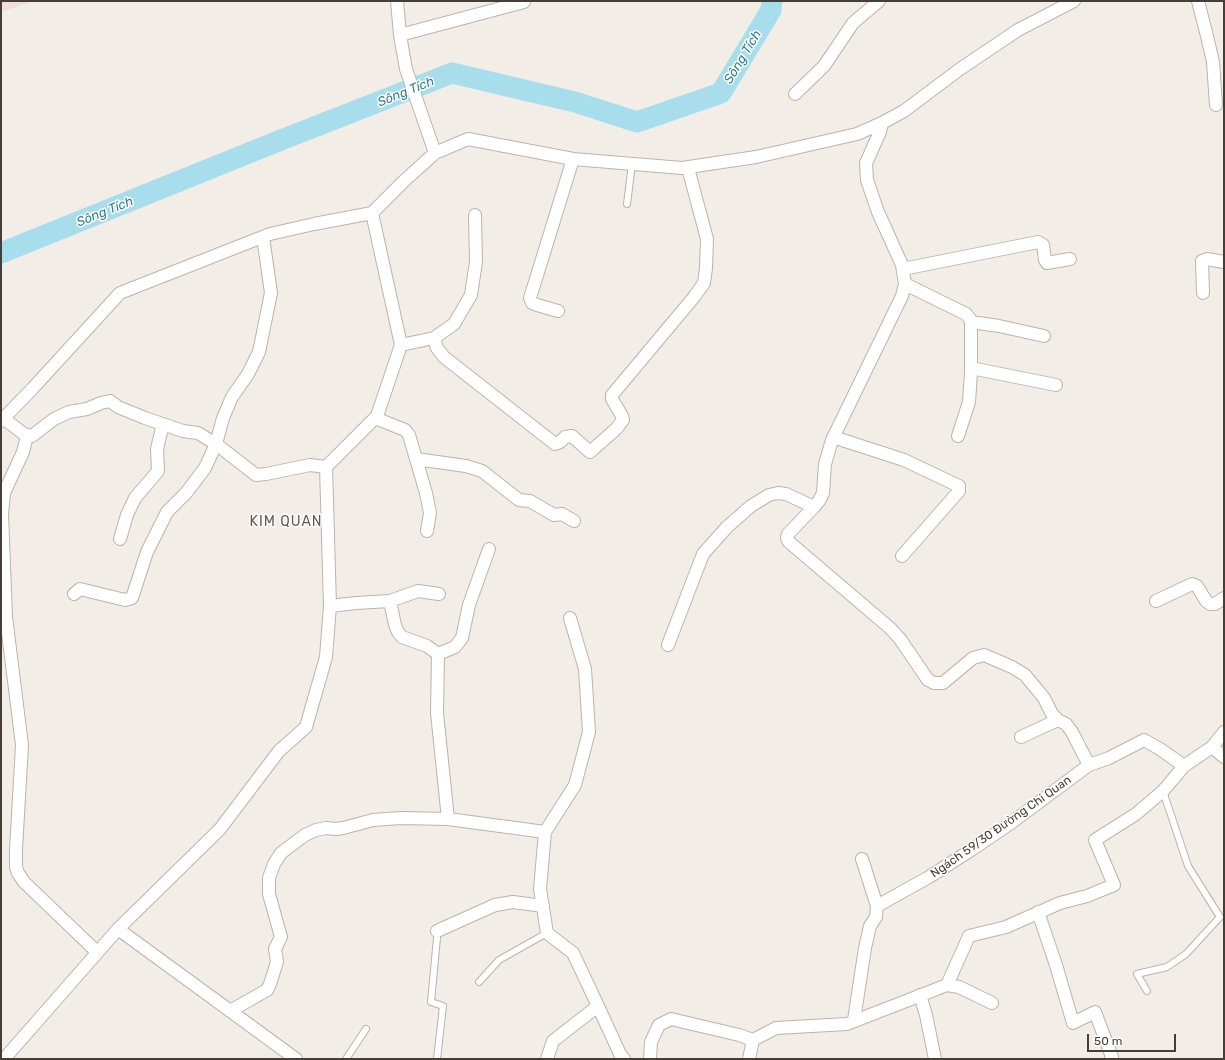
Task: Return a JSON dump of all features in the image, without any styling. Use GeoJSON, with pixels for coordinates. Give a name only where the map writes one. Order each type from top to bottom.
{"type":"FeatureCollection","features":[{"type":"Feature","properties":{"kind":"street"},"geometry":{"type":"LineString","coordinates":[[397,1],[400,35],[406,69],[434,148]]}},
{"type":"Feature","properties":{"kind":"street"},"geometry":{"type":"LineString","coordinates":[[795,94],[824,66],[853,23],[879,1]]}},
{"type":"Feature","properties":{"kind":"street"},"geometry":{"type":"LineString","coordinates":[[326,467],[310,465],[256,475],[216,444],[198,433],[183,431],[163,424],[118,407],[110,401],[87,409],[69,412],[54,419],[34,435],[27,436],[2,419],[33,388],[120,293],[263,237],[314,224],[372,213],[434,148],[468,139],[573,160],[682,168],[771,154],[857,134],[882,123],[904,111],[960,69],[1018,30],[1074,1]]}},
{"type":"Feature","properties":{"kind":"street"},"geometry":{"type":"LineString","coordinates":[[1198,1],[1208,36],[1213,62],[1216,105]]}},
{"type":"Feature","properties":{"kind":"street"},"geometry":{"type":"LineString","coordinates":[[400,35],[524,2]]}},
{"type":"Feature","properties":{"kind":"street"},"geometry":{"type":"LineString","coordinates":[[882,123],[880,132],[866,163],[867,180],[876,206],[897,252],[903,269],[905,284],[902,296],[833,437],[825,464],[822,493],[819,501],[788,534],[787,538],[789,542],[890,628],[900,639],[919,669],[928,680],[934,683],[943,683],[973,658],[984,655],[1012,667],[1025,675],[1044,698],[1052,714],[1058,720],[1066,724],[1072,732],[1089,766]]}},
{"type":"Feature","properties":{"kind":"street"},"geometry":{"type":"LineString","coordinates":[[558,311],[532,303],[530,298],[573,160]]}},
{"type":"Feature","properties":{"kind":"street"},"geometry":{"type":"LineString","coordinates":[[434,338],[436,348],[444,357],[555,444],[565,437],[572,436],[590,452],[616,429],[623,420],[612,398],[612,395],[704,283],[707,239],[688,168]]}},
{"type":"Feature","properties":{"kind":"street"},"geometry":{"type":"LineString","coordinates":[[4,1059],[118,929],[220,829],[279,751],[306,727],[326,657],[330,606],[326,467],[377,416],[401,345],[372,213]]}},
{"type":"Feature","properties":{"kind":"street"},"geometry":{"type":"LineString","coordinates":[[401,345],[434,338],[454,324],[471,295],[476,262],[475,215]]}},
{"type":"Feature","properties":{"kind":"street"},"geometry":{"type":"LineString","coordinates":[[74,594],[80,589],[125,600],[132,598],[147,552],[167,512],[186,494],[205,468],[216,444],[223,418],[232,397],[248,374],[259,352],[271,293],[263,237]]}},
{"type":"Feature","properties":{"kind":"street"},"geometry":{"type":"LineString","coordinates":[[903,269],[1038,242],[1043,245],[1045,260],[1047,263],[1070,259]]}},
{"type":"Feature","properties":{"kind":"street"},"geometry":{"type":"LineString","coordinates":[[1203,294],[1202,261],[1207,260],[1224,262]]}},
{"type":"Feature","properties":{"kind":"street"},"geometry":{"type":"LineString","coordinates":[[905,284],[966,314],[971,322],[969,402],[958,436]]}},
{"type":"Feature","properties":{"kind":"street"},"geometry":{"type":"LineString","coordinates":[[971,322],[999,326],[1044,336]]}},
{"type":"Feature","properties":{"kind":"street"},"geometry":{"type":"LineString","coordinates":[[971,368],[1056,385]]}},
{"type":"Feature","properties":{"kind":"street"},"geometry":{"type":"LineString","coordinates":[[375,418],[405,430],[409,435],[426,493],[430,513],[427,531]]}},
{"type":"Feature","properties":{"kind":"street"},"geometry":{"type":"LineString","coordinates":[[120,539],[127,515],[135,498],[158,471],[157,449],[163,424]]}},
{"type":"Feature","properties":{"kind":"street"},"geometry":{"type":"LineString","coordinates":[[27,436],[23,452],[4,493],[2,514],[6,617],[22,745],[16,867],[24,882],[97,952]]}},
{"type":"Feature","properties":{"kind":"street"},"geometry":{"type":"LineString","coordinates":[[833,437],[904,460],[959,486],[959,491],[902,556]]}},
{"type":"Feature","properties":{"kind":"street"},"geometry":{"type":"LineString","coordinates":[[416,459],[466,466],[482,471],[519,500],[530,501],[554,515],[562,514],[574,520]]}},
{"type":"Feature","properties":{"kind":"street"},"geometry":{"type":"LineString","coordinates":[[668,645],[703,554],[727,527],[763,498],[778,493],[786,494],[814,507]]}},
{"type":"Feature","properties":{"kind":"street"},"geometry":{"type":"LineString","coordinates":[[438,654],[455,647],[462,638],[469,605],[489,549]]}},
{"type":"Feature","properties":{"kind":"street"},"geometry":{"type":"LineString","coordinates":[[1156,601],[1192,584],[1197,586],[1206,601],[1210,604],[1215,604],[1224,598]]}},
{"type":"Feature","properties":{"kind":"street"},"geometry":{"type":"LineString","coordinates":[[330,606],[390,601],[418,591],[439,594]]}},
{"type":"Feature","properties":{"kind":"street"},"geometry":{"type":"LineString","coordinates":[[390,601],[395,625],[402,637],[427,646],[438,654]]}},
{"type":"Feature","properties":{"kind":"street"},"geometry":{"type":"LineString","coordinates":[[570,618],[585,669],[589,732],[575,785],[545,832],[540,889],[547,933],[573,954],[620,1054],[624,1059]]}},
{"type":"Feature","properties":{"kind":"street"},"geometry":{"type":"LineString","coordinates":[[438,654],[437,713],[448,819]]}},
{"type":"Feature","properties":{"kind":"street"},"geometry":{"type":"LineString","coordinates":[[1022,736],[1058,720]]}},
{"type":"Feature","properties":{"kind":"street"},"geometry":{"type":"LineString","coordinates":[[947,985],[969,936],[1006,927],[1060,903],[1087,896],[1114,885],[1095,840],[1136,814],[1163,791],[1184,766],[1212,747],[1224,732]]}},
{"type":"Feature","properties":{"kind":"street","name":"Ngách 59/30 Đường Chi Quan"},"geometry":{"type":"LineString","coordinates":[[877,906],[929,878],[1011,823],[1089,766],[1109,758],[1144,740],[1184,766]]}},
{"type":"Feature","properties":{"kind":"street"},"geometry":{"type":"LineString","coordinates":[[1212,747],[1224,757]]}},
{"type":"Feature","properties":{"kind":"street"},"geometry":{"type":"LineString","coordinates":[[230,1010],[267,990],[270,984],[277,962],[275,949],[281,937],[269,894],[269,878],[280,853],[305,835],[316,830],[326,828],[336,830],[373,820],[401,818],[448,819],[545,832]]}},
{"type":"Feature","properties":{"kind":"street"},"geometry":{"type":"LineString","coordinates":[[854,1020],[856,1001],[870,926],[876,917],[877,906],[862,859]]}},
{"type":"Feature","properties":{"kind":"street"},"geometry":{"type":"LineString","coordinates":[[437,934],[495,905],[513,902],[543,906]]}},
{"type":"Feature","properties":{"kind":"street"},"geometry":{"type":"LineString","coordinates":[[1038,912],[1056,965],[1073,1023],[1095,1012],[1112,1057],[1111,1059]]}},
{"type":"Feature","properties":{"kind":"street"},"geometry":{"type":"LineString","coordinates":[[118,929],[296,1059]]}},
{"type":"Feature","properties":{"kind":"street"},"geometry":{"type":"LineString","coordinates":[[650,1059],[651,1042],[659,1025],[671,1019],[739,1035],[753,1040],[776,1028],[847,1024],[947,985],[959,987],[992,1003]]}},
{"type":"Feature","properties":{"kind":"street"},"geometry":{"type":"LineString","coordinates":[[920,995],[926,1015],[935,1059]]}},
{"type":"Feature","properties":{"kind":"street"},"geometry":{"type":"LineString","coordinates":[[547,1059],[553,1041],[598,1006]]}},
{"type":"Feature","properties":{"kind":"street"},"geometry":{"type":"LineString","coordinates":[[749,1059],[753,1040]]}},
{"type":"Feature","properties":{"kind":"lane"},"geometry":{"type":"LineString","coordinates":[[628,204],[632,164]]}},
{"type":"Feature","properties":{"kind":"lane"},"geometry":{"type":"LineString","coordinates":[[1147,991],[1137,974],[1167,967],[1186,954],[1220,917],[1188,866],[1163,791]]}},
{"type":"Feature","properties":{"kind":"lane"},"geometry":{"type":"LineString","coordinates":[[479,982],[500,960],[547,933]]}},
{"type":"Feature","properties":{"kind":"lane"},"geometry":{"type":"LineString","coordinates":[[437,934],[431,1002],[444,1006],[437,1059]]}},
{"type":"Feature","properties":{"kind":"lane"},"geometry":{"type":"LineString","coordinates":[[346,1059],[366,1029]]}},
{"type":"Feature","properties":{"kind":"shaded area"},"geometry":{"type":"Polygon","coordinates":[[[1,1],[33,1],[1,12],[1,1]]]}},
{"type":"Feature","properties":{"kind":"waterway","name":"Sông Tích"},"geometry":{"type":"LineString","coordinates":[[1,253],[452,73],[575,102],[637,122],[721,93],[771,10],[772,1]]}},
{"type":"Feature","properties":{"kind":"district","name":"KIM QUAN"},"geometry":{"type":"Point","coordinates":[286,522]}}]}
